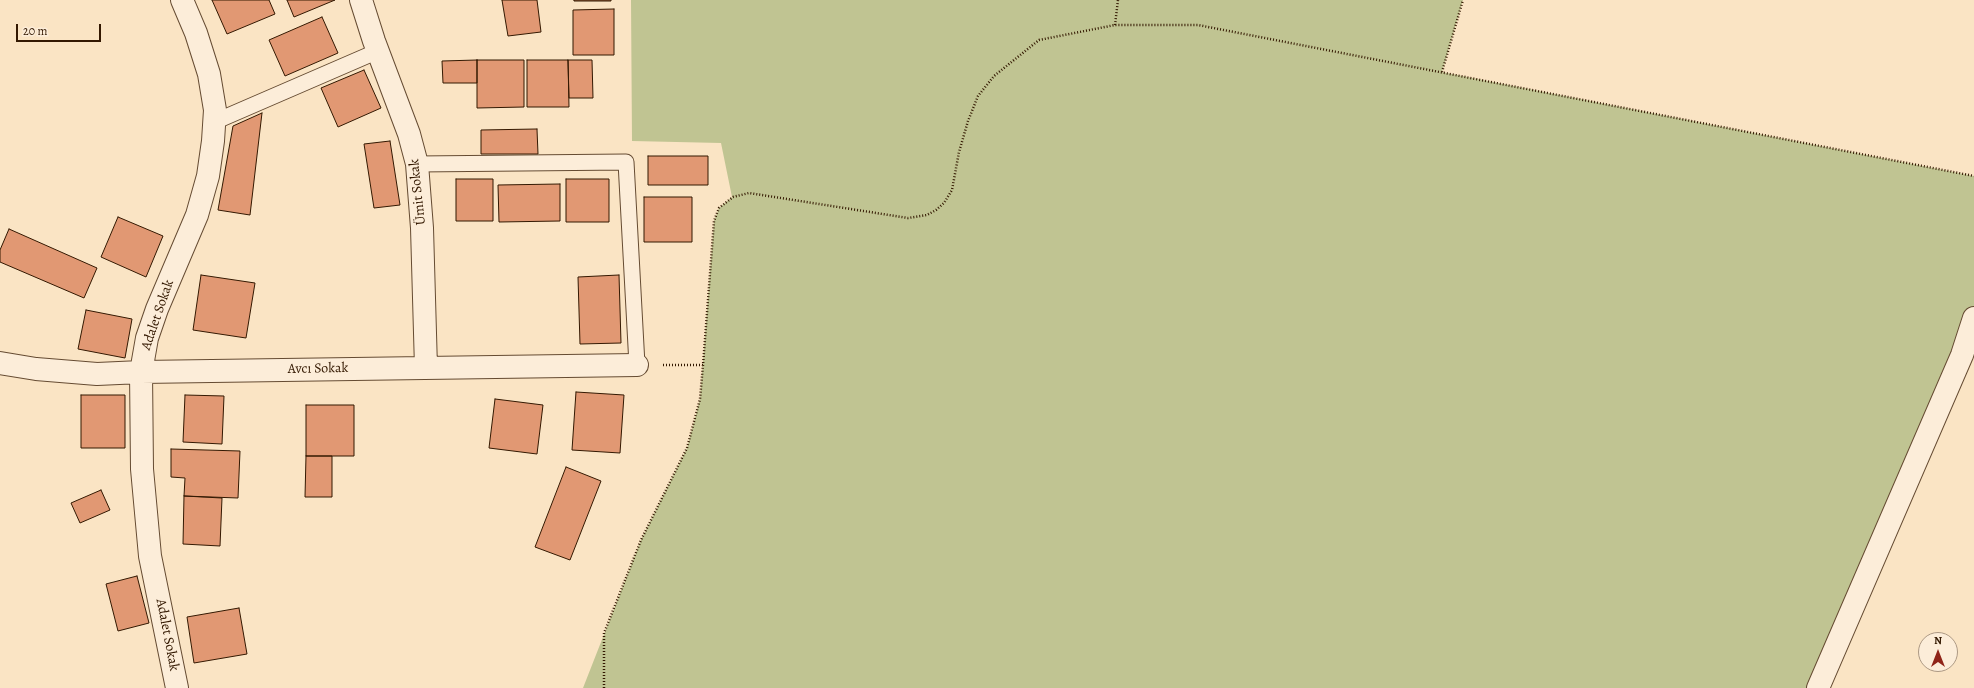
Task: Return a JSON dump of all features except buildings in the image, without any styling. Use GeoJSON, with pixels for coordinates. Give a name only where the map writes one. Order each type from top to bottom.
{"type":"FeatureCollection","features":[{"type":"Feature","properties":{"kind":"street","name":"Adalet Sokak"},"geometry":{"type":"LineString","coordinates":[[177,688],[168,637],[150,556],[142,469],[141,372],[148,338],[157,309],[197,215],[208,176],[214,122],[215,110],[209,74],[196,33],[182,0]]}},
{"type":"Feature","properties":{"kind":"street","name":"Ümit Sokak"},"geometry":{"type":"LineString","coordinates":[[365,1],[378,51],[409,134],[417,164],[422,228],[426,368]]}},
{"type":"Feature","properties":{"kind":"street"},"geometry":{"type":"LineString","coordinates":[[1818,688],[1962,355],[1974,318]]}},
{"type":"Feature","properties":{"kind":"street","name":"Avcı Sokak"},"geometry":{"type":"LineString","coordinates":[[0,363],[36,369],[98,374],[141,372],[637,365]]}},
{"type":"Feature","properties":{"kind":"lane"},"geometry":{"type":"LineString","coordinates":[[214,122],[378,51]]}},
{"type":"Feature","properties":{"kind":"lane"},"geometry":{"type":"LineString","coordinates":[[417,164],[626,162],[637,365]]}},
{"type":"Feature","properties":{"kind":"path"},"geometry":{"type":"LineString","coordinates":[[1115,24],[1118,0]]}},
{"type":"Feature","properties":{"kind":"path"},"geometry":{"type":"LineString","coordinates":[[1442,72],[1462,0]]}},
{"type":"Feature","properties":{"kind":"path"},"geometry":{"type":"LineString","coordinates":[[604,688],[604,633],[641,540],[686,448],[700,399],[714,221],[719,208],[732,197],[749,193],[908,218],[927,215],[944,203],[952,190],[959,152],[968,121],[978,96],[994,76],[1039,40],[1115,24],[1198,24],[1974,176]]}},
{"type":"Feature","properties":{"kind":"path"},"geometry":{"type":"LineString","coordinates":[[637,365],[703,365]]}},
{"type":"Feature","properties":{"kind":"green space"},"geometry":{"type":"Polygon","coordinates":[[[631,0],[1463,0],[1442,72],[1974,176],[1974,318],[1818,688],[583,688],[641,540],[687,448],[700,399],[714,221],[719,208],[732,197],[721,143],[632,141],[631,0]]]}}]}
